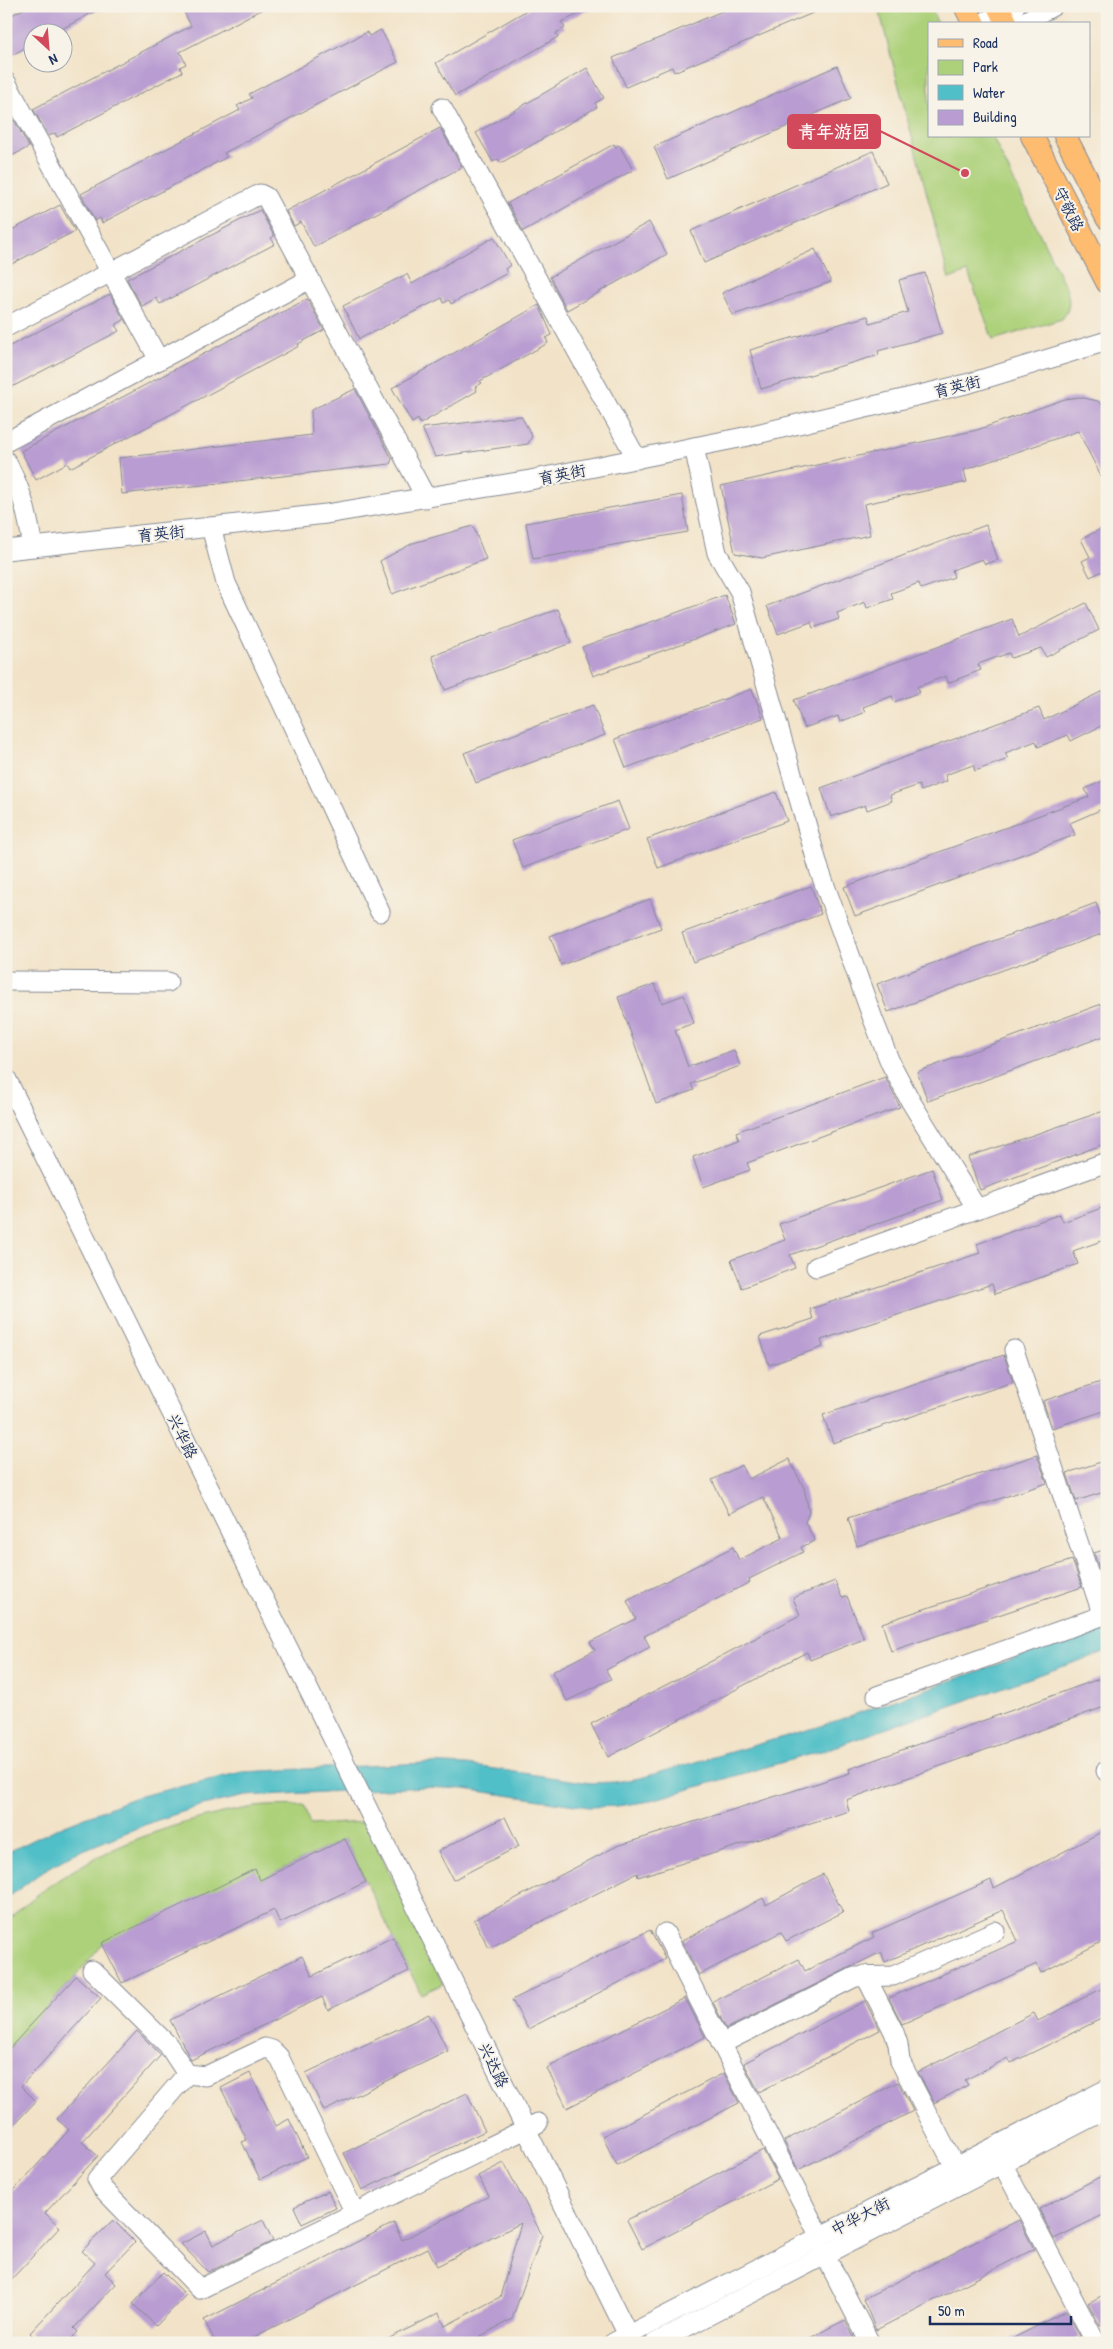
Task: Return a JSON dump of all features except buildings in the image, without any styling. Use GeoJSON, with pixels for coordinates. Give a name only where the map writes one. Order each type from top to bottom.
{"type":"FeatureCollection","features":[{"type":"Feature","properties":{"kind":"main road"},"geometry":{"type":"LineString","coordinates":[[965,6],[973,22]]}},
{"type":"Feature","properties":{"kind":"main road","name":"守敬路"},"geometry":{"type":"LineString","coordinates":[[1033,138],[1107,282]]}},
{"type":"Feature","properties":{"kind":"main road","name":"守敬路"},"geometry":{"type":"LineString","coordinates":[[1066,138],[1107,218]]}},
{"type":"Feature","properties":{"kind":"street"},"geometry":{"type":"LineString","coordinates":[[987,22],[1008,15],[1054,6]]}},
{"type":"Feature","properties":{"kind":"street"},"geometry":{"type":"LineString","coordinates":[[6,82],[158,360]]}},
{"type":"Feature","properties":{"kind":"street"},"geometry":{"type":"LineString","coordinates":[[442,108],[637,459]]}},
{"type":"Feature","properties":{"kind":"street"},"geometry":{"type":"LineString","coordinates":[[6,327],[260,194],[266,197],[426,498]]}},
{"type":"Feature","properties":{"kind":"street"},"geometry":{"type":"LineString","coordinates":[[6,442],[310,279]]}},
{"type":"Feature","properties":{"kind":"street","name":"育英街"},"geometry":{"type":"LineString","coordinates":[[6,550],[326,514],[530,480],[694,447],[970,383],[1107,341]]}},
{"type":"Feature","properties":{"kind":"street"},"geometry":{"type":"LineString","coordinates":[[694,447],[717,553],[740,592],[819,869],[873,1019],[890,1062],[911,1102],[977,1209]]}},
{"type":"Feature","properties":{"kind":"street"},"geometry":{"type":"LineString","coordinates":[[6,461],[22,491],[33,547]]}},
{"type":"Feature","properties":{"kind":"street"},"geometry":{"type":"LineString","coordinates":[[211,527],[226,583],[380,912]]}},
{"type":"Feature","properties":{"kind":"street"},"geometry":{"type":"LineString","coordinates":[[6,980],[168,982]]}},
{"type":"Feature","properties":{"kind":"street","name":"兴华路"},"geometry":{"type":"LineString","coordinates":[[6,1078],[361,1794]]}},
{"type":"Feature","properties":{"kind":"street"},"geometry":{"type":"LineString","coordinates":[[816,1267],[1107,1162]]}},
{"type":"Feature","properties":{"kind":"street"},"geometry":{"type":"LineString","coordinates":[[877,1696],[1105,1615],[1014,1350]]}},
{"type":"Feature","properties":{"kind":"street","name":"兴达路"},"geometry":{"type":"LineString","coordinates":[[361,1794],[532,2126],[621,2339]]}},
{"type":"Feature","properties":{"kind":"street"},"geometry":{"type":"LineString","coordinates":[[721,2044],[855,1977],[865,1975],[883,1978],[893,1976],[995,1931]]}},
{"type":"Feature","properties":{"kind":"street"},"geometry":{"type":"LineString","coordinates":[[665,1933],[820,2237]]}},
{"type":"Feature","properties":{"kind":"street"},"geometry":{"type":"LineString","coordinates":[[92,1970],[168,2045],[187,2074]]}},
{"type":"Feature","properties":{"kind":"street"},"geometry":{"type":"LineString","coordinates":[[865,1975],[894,2032],[900,2061],[955,2167]]}},
{"type":"Feature","properties":{"kind":"street"},"geometry":{"type":"LineString","coordinates":[[187,2074],[206,2076],[264,2048],[272,2050],[279,2057],[355,2213]]}},
{"type":"Feature","properties":{"kind":"street"},"geometry":{"type":"LineString","coordinates":[[187,2074],[97,2179],[102,2188],[200,2289],[532,2126]]}},
{"type":"Feature","properties":{"kind":"street","name":"中华大街"},"geometry":{"type":"LineString","coordinates":[[621,2339],[1107,2089]]}},
{"type":"Feature","properties":{"kind":"street","name":"中华大街"},"geometry":{"type":"LineString","coordinates":[[655,2343],[1107,2109]]}},
{"type":"Feature","properties":{"kind":"street"},"geometry":{"type":"LineString","coordinates":[[1002,2163],[1096,2343]]}},
{"type":"Feature","properties":{"kind":"street"},"geometry":{"type":"LineString","coordinates":[[825,2255],[870,2343]]}},
{"type":"Feature","properties":{"kind":"green space"},"geometry":{"type":"Polygon","coordinates":[[[878,6],[930,6],[937,22],[928,22],[928,138],[993,138],[1067,290],[1069,306],[1062,319],[993,340],[968,272],[949,279],[878,6]]]}},
{"type":"Feature","properties":{"kind":"green space"},"geometry":{"type":"Polygon","coordinates":[[[304,1805],[310,1825],[365,1822],[443,1984],[421,1994],[345,1839],[260,1880],[103,1943],[76,1976],[6,2052],[6,1922],[31,1899],[89,1861],[154,1833],[221,1813],[255,1807],[304,1805]]]}},
{"type":"Feature","properties":{"kind":"water"},"geometry":{"type":"Polygon","coordinates":[[[1107,1626],[1107,1651],[825,1750],[645,1802],[589,1807],[464,1789],[424,1787],[246,1796],[203,1805],[149,1823],[71,1855],[43,1871],[6,1899],[6,1853],[60,1827],[136,1797],[242,1772],[424,1763],[467,1765],[591,1783],[640,1778],[818,1727],[1107,1626]]]}},
{"type":"Feature","properties":{"kind":"place","name":"青年游园"},"geometry":{"type":"Point","coordinates":[965,173]}}]}
